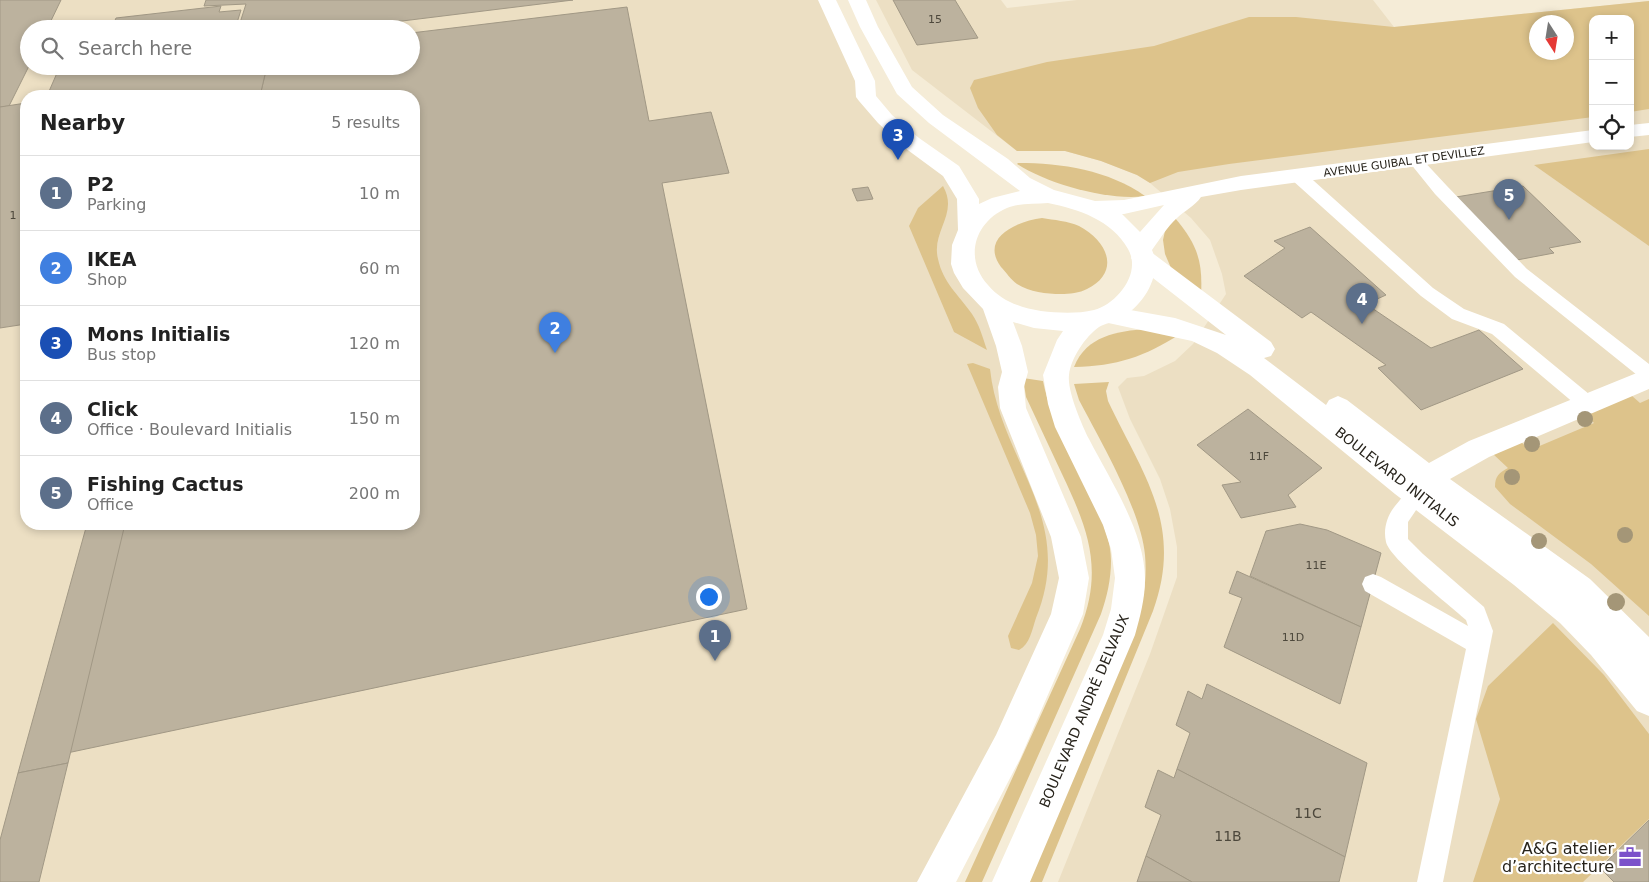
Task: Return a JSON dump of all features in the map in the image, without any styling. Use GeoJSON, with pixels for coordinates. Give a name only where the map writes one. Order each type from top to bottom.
{"type":"FeatureCollection","features":[{"type":"Feature","properties":{"kind":"street"},"geometry":{"type":"LineString","coordinates":[[828,0],[865,81],[866,97],[885,119],[912,143],[951,172],[968,199],[968,231]]}},
{"type":"Feature","properties":{"kind":"street"},"geometry":{"type":"LineString","coordinates":[[857,0],[869,27],[904,90],[936,119],[1000,164],[1022,183],[1048,196]]}},
{"type":"Feature","properties":{"kind":"street"},"geometry":{"type":"LineString","coordinates":[[1634,131],[1649,129]]}},
{"type":"Feature","properties":{"kind":"street","name":"AVENUE GUIBAL ET DEVILLEZ"},"geometry":{"type":"LineString","coordinates":[[1095,208],[1124,207],[1215,187],[1589,137]]}},
{"type":"Feature","properties":{"kind":"street","name":"AVENUE GUIBAL ET DEVILLEZ"},"geometry":{"type":"LineString","coordinates":[[1142,254],[1162,218],[1169,210],[1191,196],[1215,187]]}},
{"type":"Feature","properties":{"kind":"street"},"geometry":{"type":"LineString","coordinates":[[936,882],[1012,738],[1068,614],[1074,578],[1066,536],[1013,408],[1011,387],[1015,372],[1009,346],[992,303],[974,285],[964,268],[962,257],[963,243],[968,231],[983,210],[1002,202],[1024,197],[1048,196],[1072,200],[1095,208],[1114,219],[1130,233],[1142,254],[1144,268],[1137,288],[1122,306],[1099,318],[1069,322],[1047,321],[1026,316],[992,303]]}},
{"type":"Feature","properties":{"kind":"street","name":"BOULEVARD INITIALIS"},"geometry":{"type":"LineString","coordinates":[[1142,254],[1418,487]]}},
{"type":"Feature","properties":{"kind":"street","name":"BOULEVARD INITIALIS"},"geometry":{"type":"LineString","coordinates":[[1099,318],[1165,324],[1214,339],[1229,347],[1418,487],[1579,589],[1642,667],[1649,700]]}},
{"type":"Feature","properties":{"kind":"street","name":"BOULEVARD ANDRÉ DELVAUX"},"geometry":{"type":"LineString","coordinates":[[1011,882],[1119,635],[1127,609],[1130,578],[1126,548],[1118,525],[1069,427],[1056,375],[1070,340],[1099,318]]}},
{"type":"Feature","properties":{"kind":"street"},"geometry":{"type":"LineString","coordinates":[[1418,487],[1478,449],[1588,404],[1649,376]]}},
{"type":"Feature","properties":{"kind":"lane"},"geometry":{"type":"LineString","coordinates":[[1415,160],[1441,190],[1521,273],[1649,376]]}},
{"type":"Feature","properties":{"kind":"lane"},"geometry":{"type":"LineString","coordinates":[[1298,176],[1427,292],[1458,314],[1498,329],[1588,404]]}},
{"type":"Feature","properties":{"kind":"lane"},"geometry":{"type":"LineString","coordinates":[[1418,487],[1397,520],[1397,542],[1415,561],[1476,614],[1481,631],[1430,882]]}},
{"type":"Feature","properties":{"kind":"lane"},"geometry":{"type":"LineString","coordinates":[[1373,584],[1478,644]]}},
{"type":"Feature","properties":{"kind":"shaded area"},"geometry":{"type":"Polygon","coordinates":[[[0,0],[827,0],[866,97],[965,191],[963,243],[1011,356],[1073,576],[936,882],[0,882],[0,0]]]}},
{"type":"Feature","properties":{"kind":"shaded area"},"geometry":{"type":"Polygon","coordinates":[[[876,0],[1001,0],[1007,8],[1077,0],[1373,0],[1394,27],[1649,1],[1649,882],[1058,882],[1150,654],[1177,577],[1177,547],[1170,509],[1160,479],[1130,419],[1118,387],[1127,378],[1144,376],[1175,361],[1193,344],[1226,294],[1222,274],[1210,240],[1191,218],[1150,183],[1137,175],[1101,161],[1065,151],[1017,151],[912,70],[876,0]]]}},
{"type":"Feature","properties":{"kind":"shaded area"},"geometry":{"type":"Polygon","coordinates":[[[1649,1],[1649,109],[1634,111],[1634,15],[1589,15],[1589,118],[1229,164],[1178,172],[1150,183],[1137,175],[1101,161],[1065,151],[1017,151],[997,135],[978,108],[970,88],[974,80],[1047,62],[1154,46],[1249,17],[1296,17],[1394,27],[1649,1]]]}},
{"type":"Feature","properties":{"kind":"shaded area"},"geometry":{"type":"Polygon","coordinates":[[[1649,149],[1649,246],[1534,165],[1649,149]]]}},
{"type":"Feature","properties":{"kind":"shaded area"},"geometry":{"type":"Polygon","coordinates":[[[1018,163],[1051,164],[1100,174],[1131,187],[1145,196],[1114,196],[1079,189],[1045,178],[1018,163]]]}},
{"type":"Feature","properties":{"kind":"shaded area"},"geometry":{"type":"Polygon","coordinates":[[[943,186],[948,205],[947,214],[938,240],[937,249],[940,267],[952,288],[974,318],[981,331],[987,350],[954,332],[909,226],[918,208],[943,186]]]}},
{"type":"Feature","properties":{"kind":"shaded area"},"geometry":{"type":"Polygon","coordinates":[[[1042,218],[1075,224],[1089,232],[1097,240],[1107,257],[1107,266],[1098,282],[1087,289],[1071,293],[1038,292],[1017,284],[1001,267],[995,256],[995,247],[998,239],[1004,232],[1013,227],[1042,218]]]}},
{"type":"Feature","properties":{"kind":"shaded area"},"geometry":{"type":"Polygon","coordinates":[[[1175,218],[1189,236],[1197,254],[1201,272],[1201,295],[1171,268],[1165,254],[1163,240],[1166,226],[1175,218]]]}},
{"type":"Feature","properties":{"kind":"shaded area"},"geometry":{"type":"Polygon","coordinates":[[[1147,329],[1180,334],[1154,349],[1130,359],[1104,365],[1074,367],[1086,348],[1094,342],[1125,331],[1147,329]]]}},
{"type":"Feature","properties":{"kind":"shaded area"},"geometry":{"type":"Polygon","coordinates":[[[973,363],[990,369],[997,402],[1007,433],[1032,491],[1042,520],[1048,550],[1046,582],[1036,618],[1026,644],[1019,650],[1011,648],[1008,636],[1032,583],[1038,556],[1036,535],[1030,513],[967,364],[973,363]]]}},
{"type":"Feature","properties":{"kind":"shaded area"},"geometry":{"type":"Polygon","coordinates":[[[1023,378],[1043,381],[1057,425],[1104,527],[1111,552],[1110,574],[1107,595],[1101,614],[982,882],[965,882],[1080,629],[1091,587],[1092,568],[1085,531],[1071,494],[1026,397],[1023,378]]]}},
{"type":"Feature","properties":{"kind":"shaded area"},"geometry":{"type":"Polygon","coordinates":[[[1109,382],[1106,391],[1108,401],[1146,477],[1162,526],[1164,552],[1161,580],[1153,611],[1042,882],[1029,882],[1138,620],[1143,596],[1146,572],[1145,555],[1136,517],[1108,455],[1079,400],[1074,384],[1109,382]]]}},
{"type":"Feature","properties":{"kind":"shaded area"},"geometry":{"type":"Polygon","coordinates":[[[1631,395],[1640,403],[1649,399],[1649,616],[1591,564],[1510,504],[1495,487],[1498,475],[1508,468],[1493,454],[1521,442],[1530,450],[1594,423],[1586,415],[1631,395]]]}},
{"type":"Feature","properties":{"kind":"shaded area"},"geometry":{"type":"Polygon","coordinates":[[[1553,623],[1604,675],[1649,734],[1649,819],[1583,882],[1473,882],[1500,799],[1476,719],[1488,686],[1553,623]]]}},
{"type":"Feature","properties":{"kind":"building"},"geometry":{"type":"Polygon","coordinates":[[[0,0],[61,0],[51,20],[20,20],[20,75],[24,75],[9,106],[0,107],[0,0]]]}},
{"type":"Feature","properties":{"kind":"building"},"geometry":{"type":"Polygon","coordinates":[[[206,0],[573,0],[410,20],[241,20],[246,4],[204,6],[206,0]]]}},
{"type":"Feature","properties":{"kind":"building"},"geometry":{"type":"Polygon","coordinates":[[[893,0],[955,0],[978,38],[917,45],[893,0]]]}},
{"type":"Feature","properties":{"kind":"building"},"geometry":{"type":"Polygon","coordinates":[[[221,6],[219,12],[241,10],[238,20],[115,20],[116,18],[221,6]]]}},
{"type":"Feature","properties":{"kind":"building"},"geometry":{"type":"Polygon","coordinates":[[[627,7],[649,121],[711,112],[729,173],[662,183],[747,609],[67,753],[123,530],[420,530],[420,90],[261,90],[265,75],[420,75],[420,32],[627,7]]]}},
{"type":"Feature","properties":{"kind":"building"},"geometry":{"type":"Polygon","coordinates":[[[56,75],[265,75],[261,90],[50,90],[56,75]]]}},
{"type":"Feature","properties":{"kind":"building"},"geometry":{"type":"Polygon","coordinates":[[[20,104],[20,325],[0,328],[0,107],[20,104]]]}},
{"type":"Feature","properties":{"kind":"building"},"geometry":{"type":"Polygon","coordinates":[[[1523,186],[1581,242],[1549,248],[1554,253],[1517,260],[1456,197],[1523,186]]]}},
{"type":"Feature","properties":{"kind":"building"},"geometry":{"type":"Polygon","coordinates":[[[868,187],[873,199],[857,201],[852,189],[868,187]]]}},
{"type":"Feature","properties":{"kind":"building"},"geometry":{"type":"Polygon","coordinates":[[[1310,227],[1386,295],[1366,304],[1431,348],[1479,330],[1523,369],[1421,410],[1378,368],[1386,365],[1311,312],[1302,318],[1244,276],[1285,248],[1274,241],[1310,227]]]}},
{"type":"Feature","properties":{"kind":"building"},"geometry":{"type":"Polygon","coordinates":[[[1248,409],[1322,468],[1288,495],[1296,507],[1241,518],[1222,485],[1241,482],[1197,445],[1248,409]]]}},
{"type":"Feature","properties":{"kind":"building"},"geometry":{"type":"Polygon","coordinates":[[[1300,524],[1327,530],[1381,553],[1361,627],[1250,576],[1266,531],[1300,524]]]}},
{"type":"Feature","properties":{"kind":"building"},"geometry":{"type":"Polygon","coordinates":[[[85,530],[124,530],[68,763],[18,773],[85,530]]]}},
{"type":"Feature","properties":{"kind":"building"},"geometry":{"type":"Polygon","coordinates":[[[1237,571],[1361,627],[1340,704],[1224,647],[1242,598],[1229,593],[1237,571]]]}},
{"type":"Feature","properties":{"kind":"building"},"geometry":{"type":"Polygon","coordinates":[[[1207,684],[1367,763],[1345,857],[1177,769],[1190,733],[1176,725],[1188,691],[1202,699],[1207,684]]]}},
{"type":"Feature","properties":{"kind":"building"},"geometry":{"type":"Polygon","coordinates":[[[68,763],[39,882],[0,882],[0,840],[18,773],[68,763]]]}},
{"type":"Feature","properties":{"kind":"building"},"geometry":{"type":"Polygon","coordinates":[[[1177,769],[1345,857],[1339,882],[1192,882],[1146,856],[1161,815],[1145,807],[1158,770],[1174,778],[1177,769]]]}},
{"type":"Feature","properties":{"kind":"building","name":"A&G atelier d’architecture"},"geometry":{"type":"Polygon","coordinates":[[[1649,820],[1649,882],[1614,882],[1600,868],[1649,820]]]}},
{"type":"Feature","properties":{"kind":"building"},"geometry":{"type":"Polygon","coordinates":[[[1146,856],[1192,882],[1137,882],[1146,856]]]}},
{"type":"Feature","properties":{"kind":"place","name":"Mons Initialis"},"geometry":{"type":"Point","coordinates":[898,160]}},
{"type":"Feature","properties":{"kind":"place","name":"Fishing Cactus"},"geometry":{"type":"Point","coordinates":[1509,220]}},
{"type":"Feature","properties":{"kind":"place","name":"Click"},"geometry":{"type":"Point","coordinates":[1362,324]}},
{"type":"Feature","properties":{"kind":"place","name":"IKEA"},"geometry":{"type":"Point","coordinates":[555,353]}},
{"type":"Feature","properties":{"kind":"place","name":"P2"},"geometry":{"type":"Point","coordinates":[715,661]}},
{"type":"Feature","properties":{"kind":"place","name":"A&G atelier d’architecture"},"geometry":{"type":"Point","coordinates":[1630,857]}}]}
